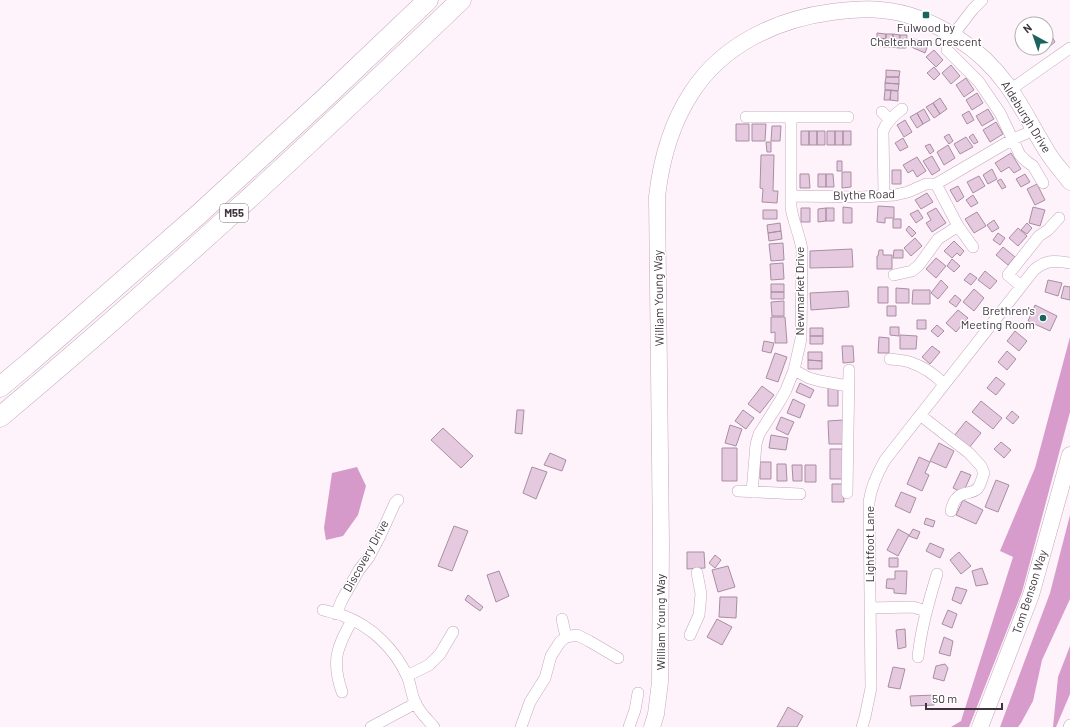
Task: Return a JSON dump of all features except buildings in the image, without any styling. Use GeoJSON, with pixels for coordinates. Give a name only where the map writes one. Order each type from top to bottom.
{"type":"FeatureCollection","features":[{"type":"Feature","properties":{"kind":"highway","name":"M55"},"geometry":{"type":"LineString","coordinates":[[0,387],[199,214],[325,98],[428,0]]}},
{"type":"Feature","properties":{"kind":"highway","name":"M55"},"geometry":{"type":"LineString","coordinates":[[0,417],[217,228],[342,113],[461,0]]}},
{"type":"Feature","properties":{"kind":"main road","name":"William Young Way"},"geometry":{"type":"LineString","coordinates":[[652,727],[656,714],[660,682],[661,545],[657,197],[659,181],[671,137],[683,106],[693,90],[723,56],[748,39],[779,25],[806,16],[847,10],[883,10]]}},
{"type":"Feature","properties":{"kind":"main road","name":"Aldeburgh Drive"},"geometry":{"type":"LineString","coordinates":[[883,10],[922,20],[953,35],[966,44],[987,63],[1010,90],[1049,154],[1068,176]]}},
{"type":"Feature","properties":{"kind":"main road","name":"Tom Benson Way"},"geometry":{"type":"LineString","coordinates":[[980,727],[1031,596],[1070,455]]}},
{"type":"Feature","properties":{"kind":"street"},"geometry":{"type":"LineString","coordinates":[[953,35],[982,0]]}},
{"type":"Feature","properties":{"kind":"street"},"geometry":{"type":"LineString","coordinates":[[1010,90],[1070,48]]}},
{"type":"Feature","properties":{"kind":"street"},"geometry":{"type":"LineString","coordinates":[[947,50],[979,82],[1000,113],[1020,155],[1032,166],[1043,183]]}},
{"type":"Feature","properties":{"kind":"street"},"geometry":{"type":"LineString","coordinates":[[884,195],[883,131],[885,125],[902,109]]}},
{"type":"Feature","properties":{"kind":"street"},"geometry":{"type":"LineString","coordinates":[[882,112],[890,120]]}},
{"type":"Feature","properties":{"kind":"street"},"geometry":{"type":"LineString","coordinates":[[746,117],[848,117]]}},
{"type":"Feature","properties":{"kind":"street","name":"Newmarket Drive"},"geometry":{"type":"LineString","coordinates":[[752,492],[757,439],[786,390],[794,370],[801,339],[801,243],[792,214],[791,117]]}},
{"type":"Feature","properties":{"kind":"street","name":"Blythe Road"},"geometry":{"type":"LineString","coordinates":[[791,196],[862,197],[895,195],[908,192],[926,184],[936,184],[1013,139],[1034,129]]}},
{"type":"Feature","properties":{"kind":"street"},"geometry":{"type":"LineString","coordinates":[[936,184],[958,226],[973,247]]}},
{"type":"Feature","properties":{"kind":"street"},"geometry":{"type":"LineString","coordinates":[[1021,286],[1008,275],[1039,236],[1048,230],[1059,218]]}},
{"type":"Feature","properties":{"kind":"street"},"geometry":{"type":"LineString","coordinates":[[894,275],[912,271],[919,265],[938,239],[958,226]]}},
{"type":"Feature","properties":{"kind":"street","name":"Lightfoot Lane"},"geometry":{"type":"LineString","coordinates":[[862,727],[866,717],[871,688],[870,494],[878,472],[885,460],[1034,270],[1051,261],[1070,263]]}},
{"type":"Feature","properties":{"kind":"street"},"geometry":{"type":"LineString","coordinates":[[890,358],[912,363],[924,368],[944,384]]}},
{"type":"Feature","properties":{"kind":"street"},"geometry":{"type":"LineString","coordinates":[[794,370],[809,378],[848,386]]}},
{"type":"Feature","properties":{"kind":"street"},"geometry":{"type":"LineString","coordinates":[[847,493],[849,370]]}},
{"type":"Feature","properties":{"kind":"street"},"geometry":{"type":"LineString","coordinates":[[920,415],[969,453],[981,466],[984,473],[978,488],[974,491],[960,495],[956,499],[951,511]]}},
{"type":"Feature","properties":{"kind":"street"},"geometry":{"type":"LineString","coordinates":[[738,491],[800,494]]}},
{"type":"Feature","properties":{"kind":"street","name":"Discovery Drive"},"geometry":{"type":"LineString","coordinates":[[336,614],[359,570],[369,557],[395,503],[398,500]]}},
{"type":"Feature","properties":{"kind":"street"},"geometry":{"type":"LineString","coordinates":[[690,635],[699,615],[701,594],[697,574]]}},
{"type":"Feature","properties":{"kind":"street"},"geometry":{"type":"LineString","coordinates":[[918,656],[920,636],[937,574]]}},
{"type":"Feature","properties":{"kind":"street"},"geometry":{"type":"LineString","coordinates":[[870,608],[914,607],[926,611]]}},
{"type":"Feature","properties":{"kind":"street"},"geometry":{"type":"LineString","coordinates":[[323,610],[352,620],[362,625],[378,637],[395,656],[407,676],[416,703],[434,727]]}},
{"type":"Feature","properties":{"kind":"street"},"geometry":{"type":"LineString","coordinates":[[562,619],[566,637]]}},
{"type":"Feature","properties":{"kind":"street"},"geometry":{"type":"LineString","coordinates":[[342,692],[336,664],[340,645],[352,620]]}},
{"type":"Feature","properties":{"kind":"street"},"geometry":{"type":"LineString","coordinates":[[407,676],[429,665],[440,654],[453,632]]}},
{"type":"Feature","properties":{"kind":"street"},"geometry":{"type":"LineString","coordinates":[[521,727],[530,702],[545,678],[550,656],[560,642],[566,637],[577,636],[589,641],[618,658]]}},
{"type":"Feature","properties":{"kind":"street"},"geometry":{"type":"LineString","coordinates":[[629,727],[635,710],[638,693]]}},
{"type":"Feature","properties":{"kind":"street"},"geometry":{"type":"LineString","coordinates":[[371,727],[416,703]]}},
{"type":"Feature","properties":{"kind":"shaded area"},"geometry":{"type":"Polygon","coordinates":[[[1070,337],[1070,412],[1022,592],[969,727],[951,727],[961,721],[1013,557],[1000,551],[1035,468],[1070,337]]]}},
{"type":"Feature","properties":{"kind":"shaded area"},"geometry":{"type":"Polygon","coordinates":[[[357,467],[366,486],[358,515],[343,536],[326,540],[324,528],[332,473],[357,467]]]}},
{"type":"Feature","properties":{"kind":"shaded area"},"geometry":{"type":"Polygon","coordinates":[[[1070,515],[1070,599],[1042,660],[1033,701],[1021,723],[1018,727],[1000,727],[1050,593],[1070,515]]]}},
{"type":"Feature","properties":{"kind":"shaded area"},"geometry":{"type":"Polygon","coordinates":[[[1070,646],[1070,694],[1056,727],[1053,727],[1058,677],[1070,646]]]}},
{"type":"Feature","properties":{"kind":"place","name":"Fulwood by Cheltenham Crescent"},"geometry":{"type":"Point","coordinates":[926,15]}},
{"type":"Feature","properties":{"kind":"place","name":"Brethren's Meeting Room"},"geometry":{"type":"Point","coordinates":[1043,318]}}]}
